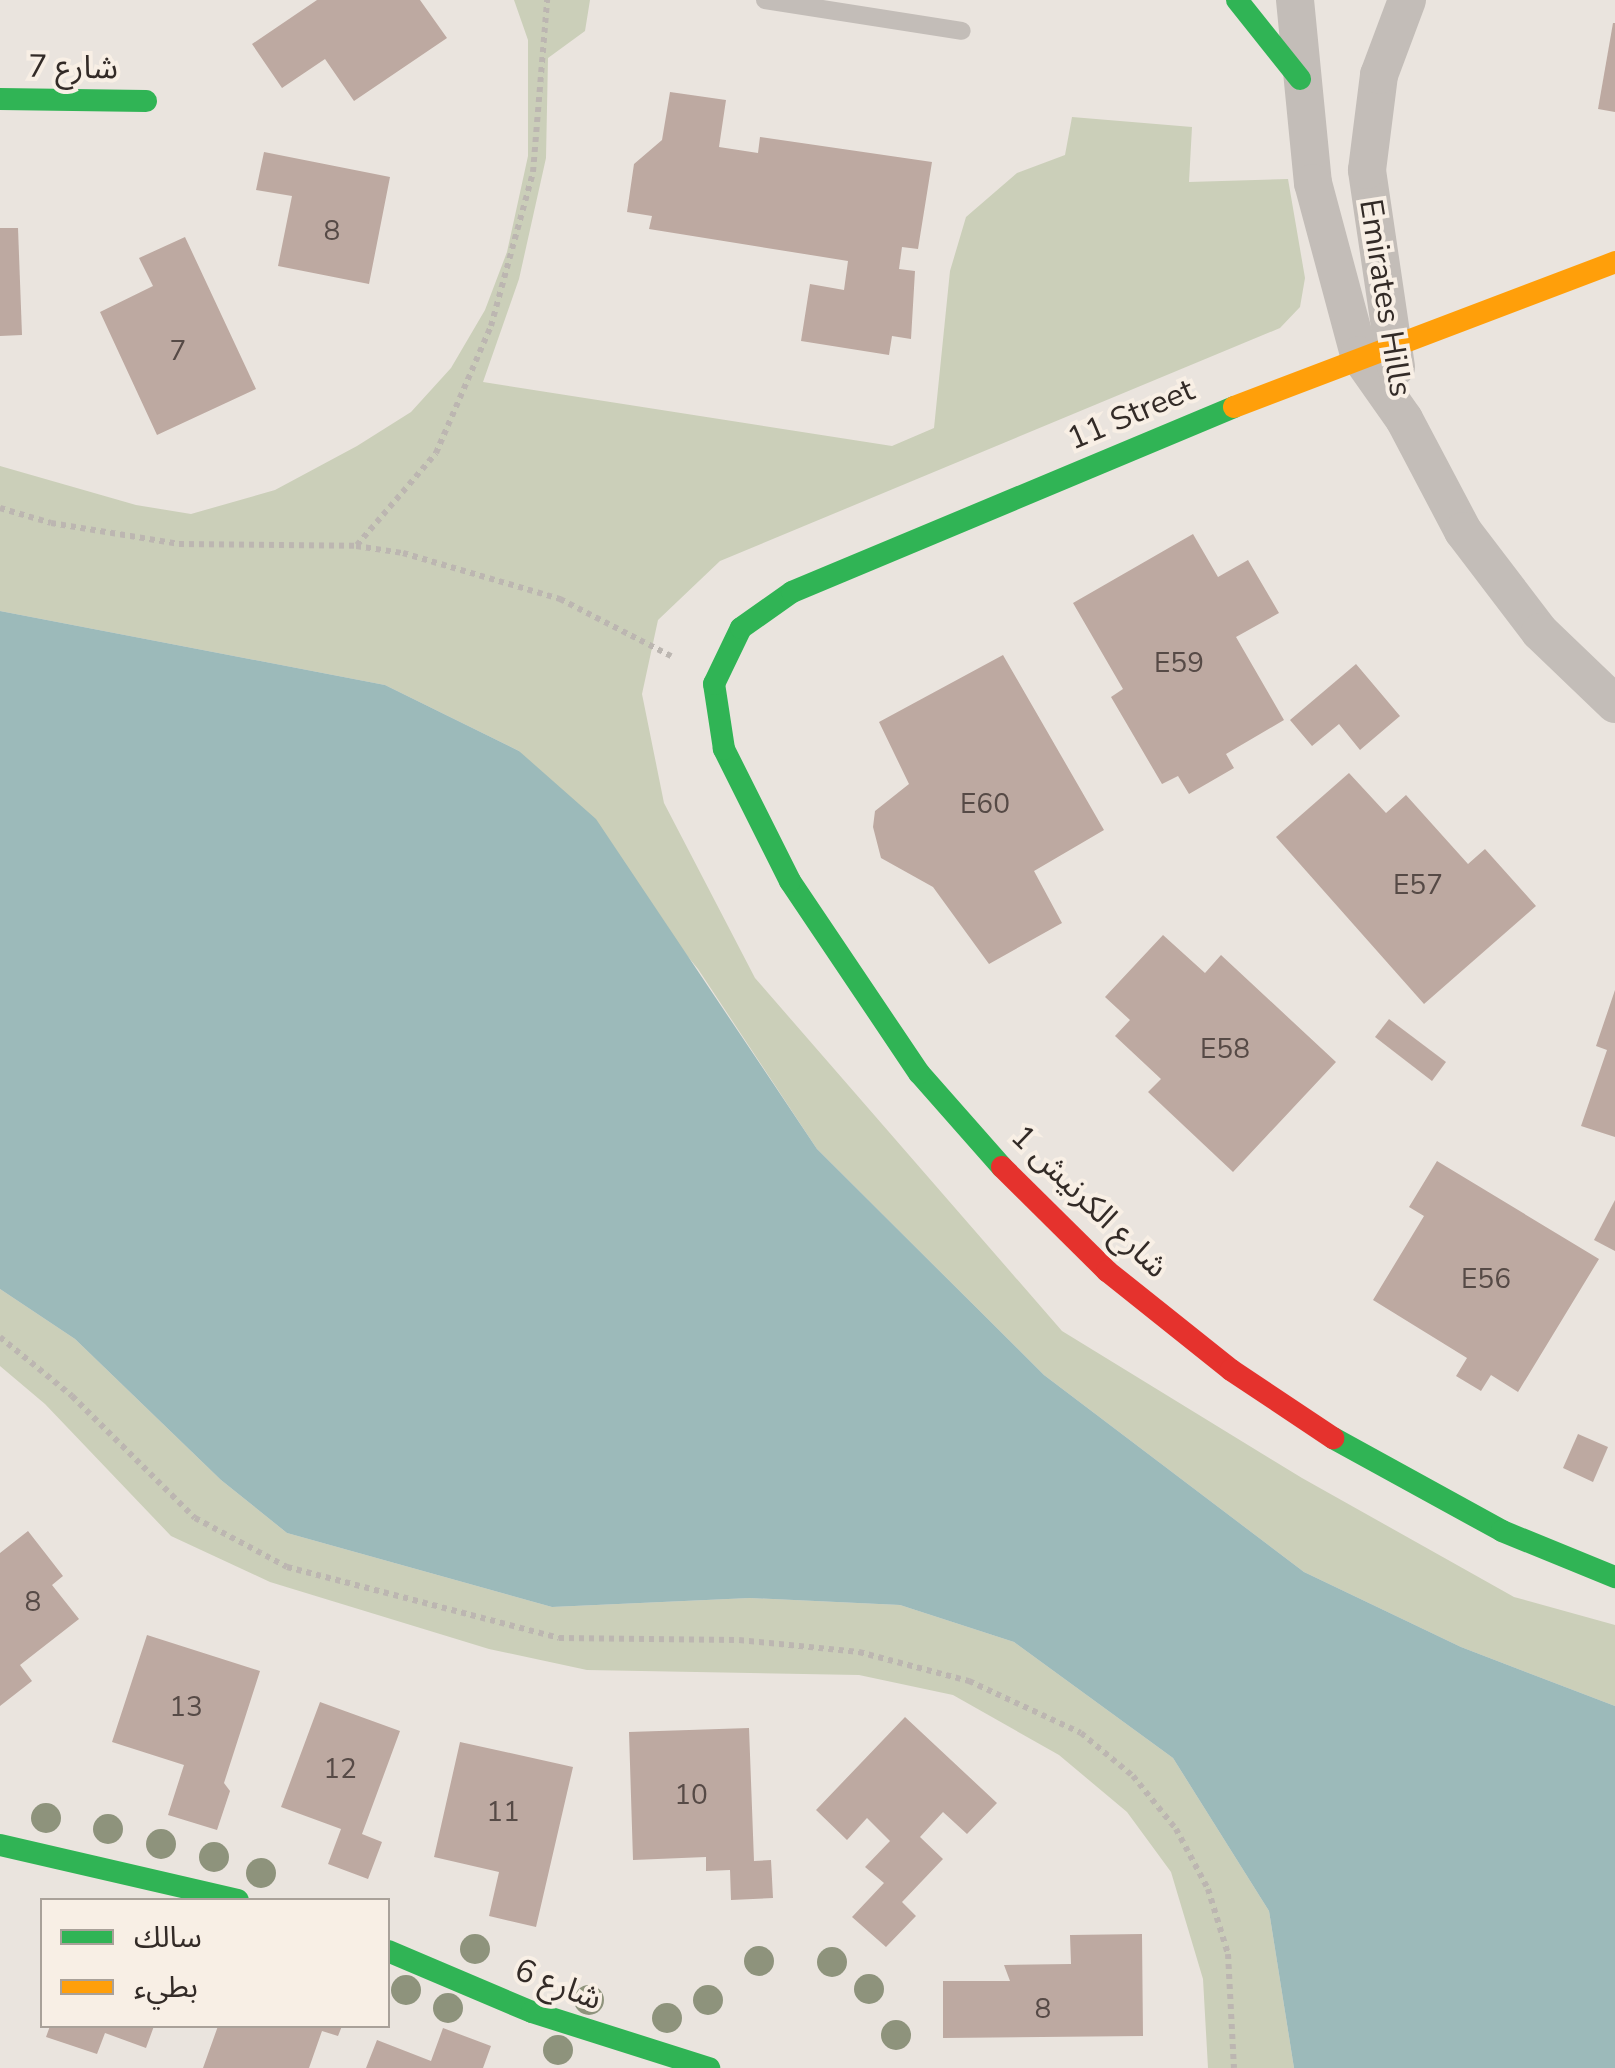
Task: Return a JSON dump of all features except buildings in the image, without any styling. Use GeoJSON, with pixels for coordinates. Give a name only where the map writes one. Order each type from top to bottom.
{"type":"FeatureCollection","features":[{"type":"Feature","properties":{"kind":"street","name":"Emirates Hills"},"geometry":{"type":"LineString","coordinates":[[1237,0],[1300,79]]}},
{"type":"Feature","properties":{"kind":"street","name":"Emirates Hills"},"geometry":{"type":"LineString","coordinates":[[1295,0],[1300,79],[1324,235],[1404,420],[1474,546],[1540,632],[1615,704]]}},
{"type":"Feature","properties":{"kind":"street","name":"Emirates Hills"},"geometry":{"type":"LineString","coordinates":[[1375,348],[1367,170],[1379,75],[1406,0]]}},
{"type":"Feature","properties":{"kind":"street","name":"شارع 7"},"geometry":{"type":"LineString","coordinates":[[0,99],[146,101]]}},
{"type":"Feature","properties":{"kind":"street","name":"11 Street"},"geometry":{"type":"LineString","coordinates":[[714,684],[741,628],[792,592],[1375,348],[1615,262]]}},
{"type":"Feature","properties":{"kind":"street","name":"شارع الكرنيش 1"},"geometry":{"type":"LineString","coordinates":[[714,684],[724,749],[790,881],[850,979],[919,1072],[1079,1244],[1230,1370],[1362,1457],[1502,1531],[1615,1577]]}},
{"type":"Feature","properties":{"kind":"street"},"geometry":{"type":"LineString","coordinates":[[0,1845],[229,1898]]}},
{"type":"Feature","properties":{"kind":"street","name":"شارع 6"},"geometry":{"type":"LineString","coordinates":[[390,1953],[550,2018],[709,2068]]}},
{"type":"Feature","properties":{"kind":"lane"},"geometry":{"type":"LineString","coordinates":[[765,0],[876,9],[962,31]]}},
{"type":"Feature","properties":{"kind":"path"},"geometry":{"type":"LineString","coordinates":[[356,546],[436,454],[491,326],[533,172],[547,0]]}},
{"type":"Feature","properties":{"kind":"path"},"geometry":{"type":"LineString","coordinates":[[0,508],[52,523],[179,544],[356,546],[448,564],[560,599],[714,684]]}},
{"type":"Feature","properties":{"kind":"path"},"geometry":{"type":"LineString","coordinates":[[0,1337],[72,1396],[195,1518],[287,1566],[559,1638],[739,1640],[859,1652],[969,1680],[1081,1733],[1154,1802],[1208,1889],[1228,1954],[1234,2068]]}},
{"type":"Feature","properties":{"kind":"green space"},"geometry":{"type":"Polygon","coordinates":[[[514,0],[590,0],[585,31],[548,58],[546,158],[519,279],[483,382],[892,446],[934,428],[950,271],[966,217],[1017,173],[1065,155],[1072,117],[1192,127],[1189,182],[1288,179],[1305,278],[1300,307],[1280,328],[720,561],[658,620],[642,694],[664,803],[755,978],[1062,1331],[1302,1478],[1514,1597],[1615,1625],[1615,1706],[1461,1647],[1304,1572],[1044,1375],[817,1149],[698,969],[519,751],[385,685],[0,611],[0,466],[136,505],[191,514],[275,490],[357,446],[411,412],[451,368],[485,310],[507,252],[528,156],[528,40],[514,0]]]}},
{"type":"Feature","properties":{"kind":"green space"},"geometry":{"type":"Polygon","coordinates":[[[0,1289],[75,1339],[221,1480],[287,1533],[552,1607],[750,1598],[900,1605],[1014,1642],[1173,1758],[1269,1911],[1294,2068],[1208,2068],[1203,1979],[1171,1872],[1127,1812],[1059,1755],[953,1695],[859,1675],[587,1670],[489,1649],[270,1582],[171,1536],[45,1404],[0,1366],[0,1289]]]}},
{"type":"Feature","properties":{"kind":"water"},"geometry":{"type":"Polygon","coordinates":[[[0,611],[385,685],[519,751],[596,819],[817,1149],[1044,1375],[1304,1572],[1461,1647],[1615,1706],[1615,2068],[1294,2068],[1269,1911],[1173,1758],[1014,1642],[900,1605],[750,1598],[552,1607],[287,1533],[221,1480],[75,1339],[0,1289],[0,611]]]}},
{"type":"Feature","properties":{"kind":"traffic: fast"},"geometry":{"type":"LineString","coordinates":[[1237,0],[1300,79]]}},
{"type":"Feature","properties":{"kind":"traffic: fast"},"geometry":{"type":"LineString","coordinates":[[0,99],[146,101]]}},
{"type":"Feature","properties":{"kind":"traffic: fast"},"geometry":{"type":"LineString","coordinates":[[1002,1167],[919,1073],[790,881],[724,749],[714,684],[741,628],[792,592],[1234,407]]}},
{"type":"Feature","properties":{"kind":"traffic: fast"},"geometry":{"type":"LineString","coordinates":[[1333,1438],[1502,1531],[1615,1577]]}},
{"type":"Feature","properties":{"kind":"traffic: fast"},"geometry":{"type":"LineString","coordinates":[[0,1845],[229,1898]]}},
{"type":"Feature","properties":{"kind":"traffic: fast"},"geometry":{"type":"LineString","coordinates":[[390,1952],[532,2012],[709,2068]]}},
{"type":"Feature","properties":{"kind":"traffic: slow"},"geometry":{"type":"LineString","coordinates":[[1234,407],[1615,262]]}},
{"type":"Feature","properties":{"kind":"traffic: jam"},"geometry":{"type":"LineString","coordinates":[[1002,1167],[1107,1271],[1231,1370],[1333,1438]]}}]}
